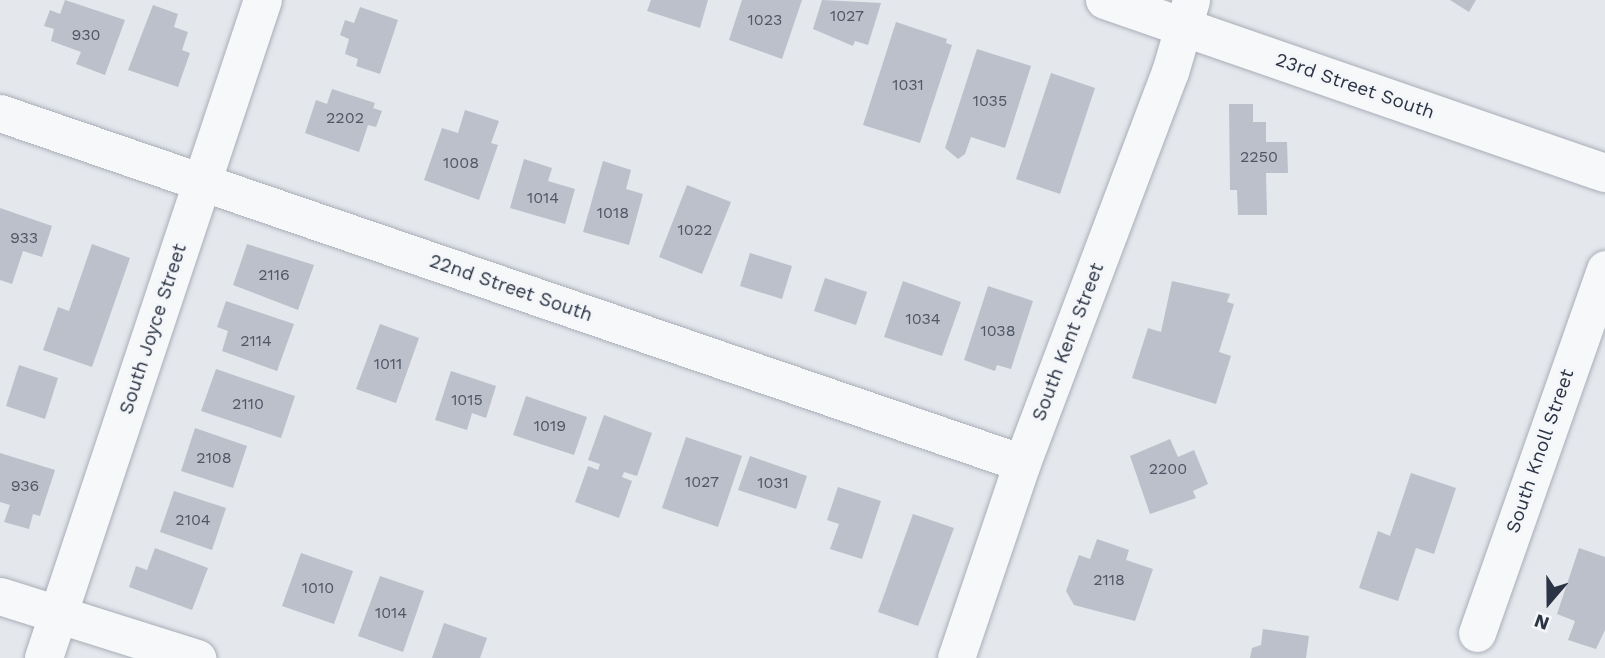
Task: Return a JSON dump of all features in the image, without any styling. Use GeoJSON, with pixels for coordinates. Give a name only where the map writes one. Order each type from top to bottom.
{"type":"FeatureCollection","features":[{"type":"Feature","properties":{"kind":"street","name":"South Joyce Street"},"geometry":{"type":"LineString","coordinates":[[44,658],[61,614],[263,0]]}},
{"type":"Feature","properties":{"kind":"street","name":"23rd Street South"},"geometry":{"type":"LineString","coordinates":[[1105,0],[1188,14],[1605,173]]}},
{"type":"Feature","properties":{"kind":"street","name":"South Kent Street"},"geometry":{"type":"LineString","coordinates":[[956,658],[1023,463],[1188,14]]}},
{"type":"Feature","properties":{"kind":"street","name":"22nd Street South"},"geometry":{"type":"LineString","coordinates":[[0,113],[1023,463]]}},
{"type":"Feature","properties":{"kind":"street","name":"South Knoll Street"},"geometry":{"type":"LineString","coordinates":[[1477,633],[1605,270]]}},
{"type":"Feature","properties":{"kind":"street"},"geometry":{"type":"LineString","coordinates":[[0,596],[197,658]]}},
{"type":"Feature","properties":{"kind":"building"},"geometry":{"type":"Polygon","coordinates":[[[65,0],[125,20],[105,75],[76,64],[81,52],[51,41],[54,29],[44,26],[50,10],[60,14],[65,0]]]}},
{"type":"Feature","properties":{"kind":"building"},"geometry":{"type":"Polygon","coordinates":[[[651,0],[708,0],[700,28],[647,11],[651,0]]]}},
{"type":"Feature","properties":{"kind":"building"},"geometry":{"type":"Polygon","coordinates":[[[742,0],[802,0],[782,59],[729,40],[742,0]]]}},
{"type":"Feature","properties":{"kind":"building"},"geometry":{"type":"Polygon","coordinates":[[[822,0],[881,3],[868,45],[855,41],[853,46],[813,29],[822,0]]]}},
{"type":"Feature","properties":{"kind":"building"},"geometry":{"type":"Polygon","coordinates":[[[1450,0],[1476,0],[1469,12],[1450,0]]]}},
{"type":"Feature","properties":{"kind":"building"},"geometry":{"type":"Polygon","coordinates":[[[153,5],[178,14],[174,27],[188,32],[182,50],[190,53],[178,87],[128,70],[153,5]]]}},
{"type":"Feature","properties":{"kind":"building"},"geometry":{"type":"Polygon","coordinates":[[[360,7],[398,20],[380,74],[356,66],[358,59],[345,54],[349,39],[340,35],[345,20],[354,23],[360,7]]]}},
{"type":"Feature","properties":{"kind":"building"},"geometry":{"type":"Polygon","coordinates":[[[896,22],[947,39],[946,43],[952,45],[920,143],[863,125],[896,22]]]}},
{"type":"Feature","properties":{"kind":"building"},"geometry":{"type":"Polygon","coordinates":[[[977,49],[1031,66],[1005,148],[971,137],[965,154],[958,159],[945,148],[977,49]]]}},
{"type":"Feature","properties":{"kind":"building"},"geometry":{"type":"Polygon","coordinates":[[[1051,73],[1095,88],[1060,194],[1016,179],[1051,73]]]}},
{"type":"Feature","properties":{"kind":"building"},"geometry":{"type":"Polygon","coordinates":[[[332,89],[375,103],[373,108],[382,111],[376,127],[368,125],[359,152],[305,133],[316,100],[327,104],[332,89]]]}},
{"type":"Feature","properties":{"kind":"building"},"geometry":{"type":"Polygon","coordinates":[[[1229,104],[1253,104],[1253,122],[1266,122],[1266,142],[1287,142],[1288,173],[1266,173],[1267,215],[1238,215],[1237,190],[1230,190],[1229,104]]]}},
{"type":"Feature","properties":{"kind":"building"},"geometry":{"type":"Polygon","coordinates":[[[465,110],[499,121],[491,143],[498,145],[479,200],[424,180],[442,128],[458,133],[465,110]]]}},
{"type":"Feature","properties":{"kind":"building"},"geometry":{"type":"Polygon","coordinates":[[[524,159],[552,168],[548,181],[575,189],[565,224],[510,208],[524,159]]]}},
{"type":"Feature","properties":{"kind":"building"},"geometry":{"type":"Polygon","coordinates":[[[603,161],[631,170],[626,189],[643,194],[629,245],[583,232],[603,161]]]}},
{"type":"Feature","properties":{"kind":"building"},"geometry":{"type":"Polygon","coordinates":[[[687,185],[731,202],[702,274],[659,257],[687,185]]]}},
{"type":"Feature","properties":{"kind":"building"},"geometry":{"type":"Polygon","coordinates":[[[0,208],[52,226],[42,257],[23,251],[12,284],[0,280],[0,208]]]}},
{"type":"Feature","properties":{"kind":"building"},"geometry":{"type":"Polygon","coordinates":[[[92,244],[130,258],[92,367],[43,350],[58,307],[69,311],[92,244]]]}},
{"type":"Feature","properties":{"kind":"building"},"geometry":{"type":"Polygon","coordinates":[[[247,244],[314,265],[298,310],[233,285],[247,244]]]}},
{"type":"Feature","properties":{"kind":"building"},"geometry":{"type":"Polygon","coordinates":[[[750,253],[792,266],[782,299],[740,286],[750,253]]]}},
{"type":"Feature","properties":{"kind":"building"},"geometry":{"type":"Polygon","coordinates":[[[825,278],[867,292],[856,325],[814,311],[825,278]]]}},
{"type":"Feature","properties":{"kind":"building"},"geometry":{"type":"Polygon","coordinates":[[[903,281],[961,302],[942,356],[884,337],[903,281]]]}},
{"type":"Feature","properties":{"kind":"building"},"geometry":{"type":"Polygon","coordinates":[[[1172,281],[1230,294],[1227,302],[1234,304],[1219,352],[1231,356],[1216,404],[1132,378],[1148,328],[1161,332],[1172,281]]]}},
{"type":"Feature","properties":{"kind":"building"},"geometry":{"type":"Polygon","coordinates":[[[988,286],[1033,301],[1011,369],[997,365],[995,371],[964,360],[988,286]]]}},
{"type":"Feature","properties":{"kind":"building"},"geometry":{"type":"Polygon","coordinates":[[[226,301],[294,324],[277,371],[222,351],[228,331],[217,327],[226,301]]]}},
{"type":"Feature","properties":{"kind":"building"},"geometry":{"type":"Polygon","coordinates":[[[380,324],[419,338],[396,403],[356,389],[380,324]]]}},
{"type":"Feature","properties":{"kind":"building"},"geometry":{"type":"Polygon","coordinates":[[[19,365],[58,378],[45,419],[6,406],[19,365]]]}},
{"type":"Feature","properties":{"kind":"building"},"geometry":{"type":"Polygon","coordinates":[[[216,369],[295,396],[281,438],[201,411],[216,369]]]}},
{"type":"Feature","properties":{"kind":"building"},"geometry":{"type":"Polygon","coordinates":[[[451,371],[496,386],[486,418],[472,413],[467,430],[435,420],[451,371]]]}},
{"type":"Feature","properties":{"kind":"building"},"geometry":{"type":"Polygon","coordinates":[[[526,396],[587,417],[574,455],[513,435],[526,396]]]}},
{"type":"Feature","properties":{"kind":"building"},"geometry":{"type":"Polygon","coordinates":[[[604,415],[652,433],[637,476],[624,472],[622,477],[632,481],[619,518],[575,502],[588,466],[598,470],[600,464],[588,460],[604,415]]]}},
{"type":"Feature","properties":{"kind":"building"},"geometry":{"type":"Polygon","coordinates":[[[195,428],[247,446],[233,488],[181,471],[195,428]]]}},
{"type":"Feature","properties":{"kind":"building"},"geometry":{"type":"Polygon","coordinates":[[[686,437],[742,456],[718,527],[662,508],[686,437]]]}},
{"type":"Feature","properties":{"kind":"building"},"geometry":{"type":"Polygon","coordinates":[[[1170,439],[1178,457],[1194,450],[1208,484],[1193,491],[1196,498],[1150,514],[1130,456],[1170,439]]]}},
{"type":"Feature","properties":{"kind":"building"},"geometry":{"type":"Polygon","coordinates":[[[0,453],[55,470],[40,516],[33,514],[29,529],[4,522],[10,505],[0,502],[0,453]]]}},
{"type":"Feature","properties":{"kind":"building"},"geometry":{"type":"Polygon","coordinates":[[[750,456],[807,476],[796,509],[738,490],[750,456]]]}},
{"type":"Feature","properties":{"kind":"building"},"geometry":{"type":"Polygon","coordinates":[[[1411,473],[1456,488],[1434,554],[1416,548],[1398,601],[1359,588],[1378,531],[1390,536],[1411,473]]]}},
{"type":"Feature","properties":{"kind":"building"},"geometry":{"type":"Polygon","coordinates":[[[838,487],[881,501],[862,559],[830,549],[839,524],[827,520],[838,487]]]}},
{"type":"Feature","properties":{"kind":"building"},"geometry":{"type":"Polygon","coordinates":[[[174,491],[226,508],[212,550],[160,532],[174,491]]]}},
{"type":"Feature","properties":{"kind":"building"},"geometry":{"type":"Polygon","coordinates":[[[913,514],[954,528],[918,626],[878,612],[913,514]]]}},
{"type":"Feature","properties":{"kind":"building"},"geometry":{"type":"Polygon","coordinates":[[[1097,539],[1129,550],[1126,560],[1153,569],[1135,621],[1074,605],[1066,591],[1079,555],[1090,559],[1097,539]]]}},
{"type":"Feature","properties":{"kind":"building"},"geometry":{"type":"Polygon","coordinates":[[[155,548],[208,568],[192,610],[129,587],[136,566],[147,570],[155,548]]]}},
{"type":"Feature","properties":{"kind":"building"},"geometry":{"type":"Polygon","coordinates":[[[1579,548],[1605,557],[1605,630],[1596,649],[1568,640],[1575,621],[1557,614],[1579,548]]]}},
{"type":"Feature","properties":{"kind":"building"},"geometry":{"type":"Polygon","coordinates":[[[301,553],[353,571],[334,624],[282,606],[301,553]]]}},
{"type":"Feature","properties":{"kind":"building"},"geometry":{"type":"Polygon","coordinates":[[[380,576],[424,591],[403,652],[358,636],[380,576]]]}},
{"type":"Feature","properties":{"kind":"building"},"geometry":{"type":"Polygon","coordinates":[[[444,623],[487,638],[480,658],[432,658],[444,623]]]}},
{"type":"Feature","properties":{"kind":"building"},"geometry":{"type":"Polygon","coordinates":[[[1263,629],[1309,636],[1306,658],[1250,658],[1252,648],[1261,645],[1263,629]]]}}]}
